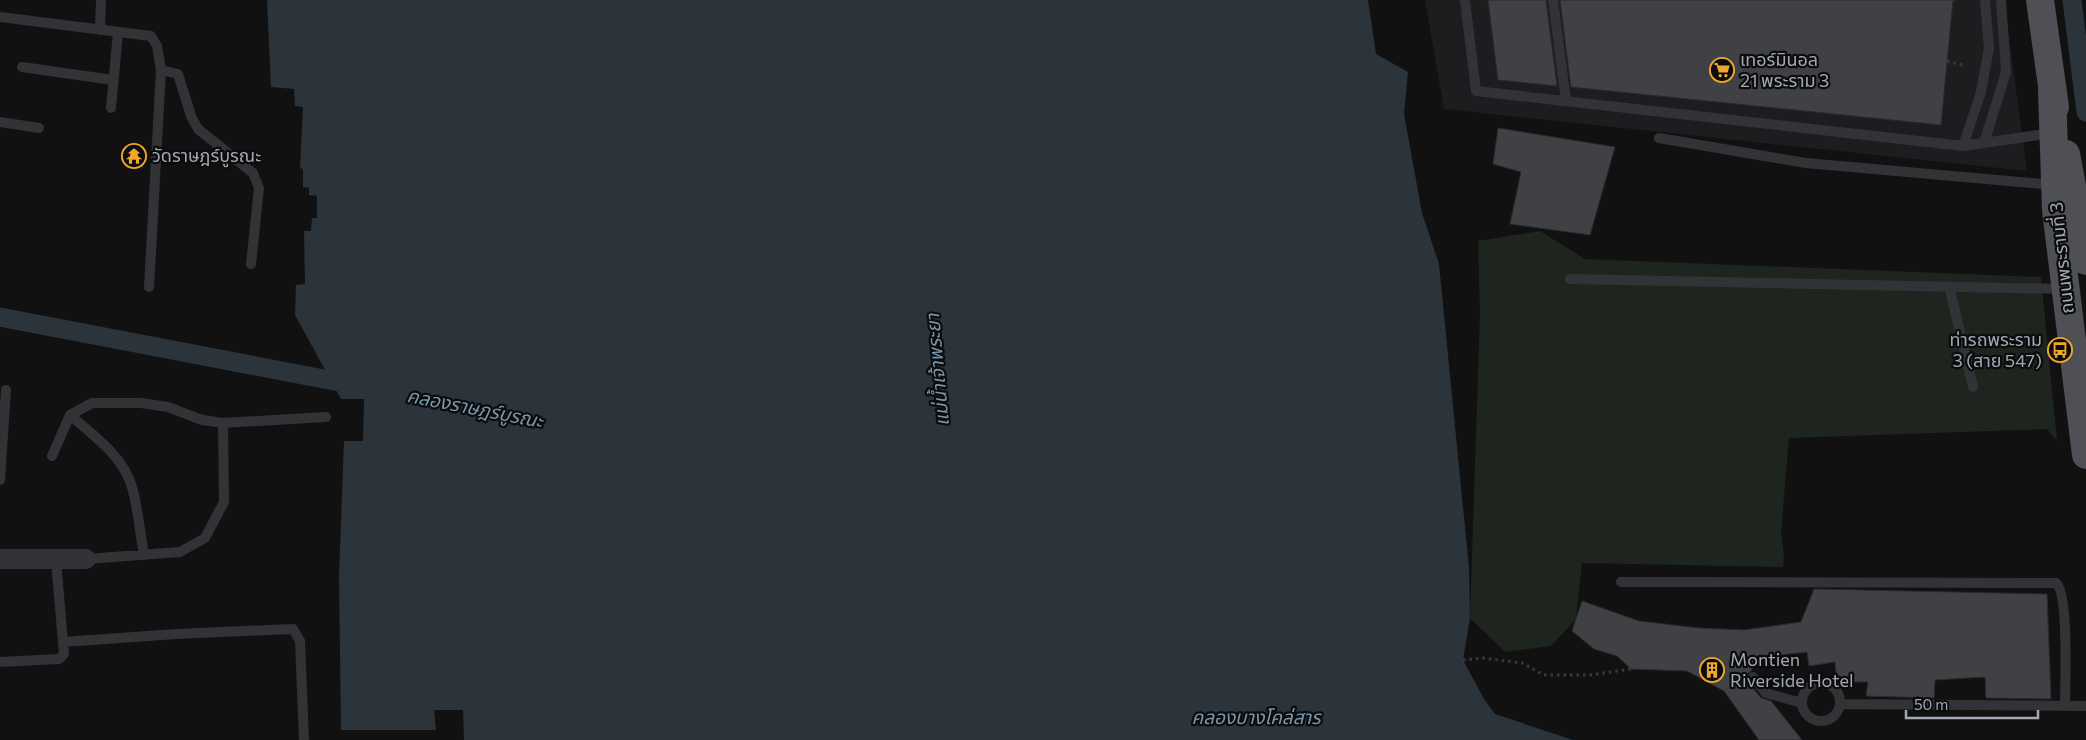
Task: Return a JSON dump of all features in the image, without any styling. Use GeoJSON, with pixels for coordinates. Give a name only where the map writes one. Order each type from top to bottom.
{"type":"FeatureCollection","features":[{"type":"Feature","properties":{"kind":"main road","name":"ถนนพระรามที่ 3"},"geometry":{"type":"LineString","coordinates":[[2040,0],[2052,90],[2080,223],[2086,261]]}},
{"type":"Feature","properties":{"kind":"main road","name":"ถนนพระรามที่ 3"},"geometry":{"type":"LineString","coordinates":[[2052,90],[2054,185],[2064,289],[2086,455]]}},
{"type":"Feature","properties":{"kind":"street"},"geometry":{"type":"LineString","coordinates":[[0,559],[86,559]]}},
{"type":"Feature","properties":{"kind":"lane"},"geometry":{"type":"LineString","coordinates":[[100,30],[101,0]]}},
{"type":"Feature","properties":{"kind":"lane"},"geometry":{"type":"LineString","coordinates":[[1465,0],[1476,91],[1964,146],[2053,133]]}},
{"type":"Feature","properties":{"kind":"lane"},"geometry":{"type":"LineString","coordinates":[[1553,0],[1566,101]]}},
{"type":"Feature","properties":{"kind":"lane"},"geometry":{"type":"LineString","coordinates":[[1964,146],[1981,92],[1989,48],[1985,0]]}},
{"type":"Feature","properties":{"kind":"lane"},"geometry":{"type":"LineString","coordinates":[[1984,143],[2006,72],[2001,0]]}},
{"type":"Feature","properties":{"kind":"lane"},"geometry":{"type":"LineString","coordinates":[[0,18],[151,36],[157,46],[161,70],[149,287]]}},
{"type":"Feature","properties":{"kind":"lane"},"geometry":{"type":"LineString","coordinates":[[111,108],[118,32]]}},
{"type":"Feature","properties":{"kind":"lane"},"geometry":{"type":"LineString","coordinates":[[22,67],[113,80]]}},
{"type":"Feature","properties":{"kind":"lane"},"geometry":{"type":"LineString","coordinates":[[161,70],[178,74],[191,116],[198,129],[253,173],[259,188],[250,264]]}},
{"type":"Feature","properties":{"kind":"lane"},"geometry":{"type":"LineString","coordinates":[[0,122],[39,128]]}},
{"type":"Feature","properties":{"kind":"lane"},"geometry":{"type":"LineString","coordinates":[[1659,138],[1806,163],[2054,185]]}},
{"type":"Feature","properties":{"kind":"lane"},"geometry":{"type":"LineString","coordinates":[[1570,279],[2064,289]]}},
{"type":"Feature","properties":{"kind":"lane"},"geometry":{"type":"LineString","coordinates":[[1949,286],[1972,387]]}},
{"type":"Feature","properties":{"kind":"lane"},"geometry":{"type":"LineString","coordinates":[[0,480],[6,390]]}},
{"type":"Feature","properties":{"kind":"lane"},"geometry":{"type":"LineString","coordinates":[[52,456],[70,415],[92,403],[142,403],[168,407],[202,420],[223,423],[326,417]]}},
{"type":"Feature","properties":{"kind":"lane"},"geometry":{"type":"LineString","coordinates":[[70,415],[108,448],[125,471],[132,487],[144,555]]}},
{"type":"Feature","properties":{"kind":"lane"},"geometry":{"type":"LineString","coordinates":[[86,559],[180,552],[205,538],[224,502],[223,423]]}},
{"type":"Feature","properties":{"kind":"lane"},"geometry":{"type":"LineString","coordinates":[[0,662],[59,660],[64,654],[56,560]]}},
{"type":"Feature","properties":{"kind":"lane"},"geometry":{"type":"LineString","coordinates":[[1621,582],[2056,583],[2062,590],[2065,706]]}},
{"type":"Feature","properties":{"kind":"lane"},"geometry":{"type":"LineString","coordinates":[[63,642],[176,634],[293,630],[300,641],[304,740]]}},
{"type":"Feature","properties":{"kind":"lane"},"geometry":{"type":"LineString","coordinates":[[1753,677],[1766,693],[1802,703]]}},
{"type":"Feature","properties":{"kind":"lane"},"geometry":{"type":"LineString","coordinates":[[1818,682],[1833,686],[1839,694],[1840,704],[1836,715],[1825,721],[1816,721],[1808,716],[1802,703],[1803,695],[1810,685],[1818,682]]}},
{"type":"Feature","properties":{"kind":"lane"},"geometry":{"type":"LineString","coordinates":[[1840,704],[2086,706]]}},
{"type":"Feature","properties":{"kind":"path"},"geometry":{"type":"LineString","coordinates":[[1947,61],[1966,66]]}},
{"type":"Feature","properties":{"kind":"path"},"geometry":{"type":"LineString","coordinates":[[1463,660],[1482,658],[1522,663],[1544,675],[1590,675],[1631,669]]}},
{"type":"Feature","properties":{"kind":"shaded area"},"geometry":{"type":"Polygon","coordinates":[[[1425,0],[2004,0],[2027,171],[1444,109],[1425,0]]]}},
{"type":"Feature","properties":{"kind":"shaded area"},"geometry":{"type":"Polygon","coordinates":[[[1540,231],[1585,259],[2041,277],[2057,441],[2047,429],[1789,438],[1781,533],[1784,556],[1783,567],[1582,563],[1576,619],[1551,646],[1505,652],[1470,618],[1480,311],[1478,241],[1540,231]]]}},
{"type":"Feature","properties":{"kind":"water"},"geometry":{"type":"Polygon","coordinates":[[[267,0],[1368,0],[1376,54],[1408,72],[1404,114],[1422,213],[1439,264],[1469,568],[1470,618],[1463,660],[1484,699],[1495,714],[1573,740],[464,740],[463,710],[434,710],[436,730],[341,730],[339,576],[344,441],[363,441],[364,399],[341,399],[295,315],[296,285],[305,284],[304,231],[311,231],[312,218],[317,218],[317,196],[309,195],[309,188],[303,187],[303,169],[300,168],[303,107],[295,106],[294,89],[271,87],[267,0]]]}},
{"type":"Feature","properties":{"kind":"building"},"geometry":{"type":"Polygon","coordinates":[[[1488,0],[1546,0],[1557,86],[1498,80],[1488,0]]]}},
{"type":"Feature","properties":{"kind":"building","name":"เทอร์มินอล 21 พระราม 3"},"geometry":{"type":"Polygon","coordinates":[[[1560,0],[1953,0],[1941,125],[1571,87],[1560,0]]]}},
{"type":"Feature","properties":{"kind":"building"},"geometry":{"type":"Polygon","coordinates":[[[1498,128],[1615,147],[1590,235],[1510,224],[1521,172],[1493,164],[1498,128]]]}},
{"type":"Feature","properties":{"kind":"building"},"geometry":{"type":"Polygon","coordinates":[[[1814,589],[2047,594],[2051,699],[1986,698],[1985,677],[1935,680],[1934,698],[1866,696],[1868,682],[1837,682],[1835,662],[1809,666],[1807,652],[1754,658],[1752,670],[1746,675],[1747,681],[1761,698],[1771,701],[1802,740],[1759,740],[1724,691],[1687,671],[1631,669],[1617,656],[1594,649],[1572,631],[1582,601],[1639,621],[1699,628],[1744,630],[1801,622],[1814,589]]]}},
{"type":"Feature","properties":{"kind":"waterway"},"geometry":{"type":"LineString","coordinates":[[2072,0],[2086,112]]}},
{"type":"Feature","properties":{"kind":"waterway","name":"คลองราษฎร์บูรณะ"},"geometry":{"type":"LineString","coordinates":[[0,317],[355,385]]}},
{"type":"Feature","properties":{"kind":"place","name":"เทอร์มินอล 21 พระราม 3"},"geometry":{"type":"Point","coordinates":[1722,70]}},
{"type":"Feature","properties":{"kind":"place","name":"วัดราษฎร์บูรณะ"},"geometry":{"type":"Point","coordinates":[134,156]}},
{"type":"Feature","properties":{"kind":"place","name":"ท่ารถพระราม 3 (สาย 547)"},"geometry":{"type":"Point","coordinates":[2060,350]}},
{"type":"Feature","properties":{"kind":"place","name":"Montien Riverside Hotel"},"geometry":{"type":"Point","coordinates":[1712,670]}},
{"type":"Feature","properties":{"kind":"water label","name":"แม่น้ำเจ้าพระยา"},"geometry":{"type":"Point","coordinates":[937,370]}},
{"type":"Feature","properties":{"kind":"water label","name":"คลองบางโคล่สาร"},"geometry":{"type":"Point","coordinates":[1256,717]}}]}
